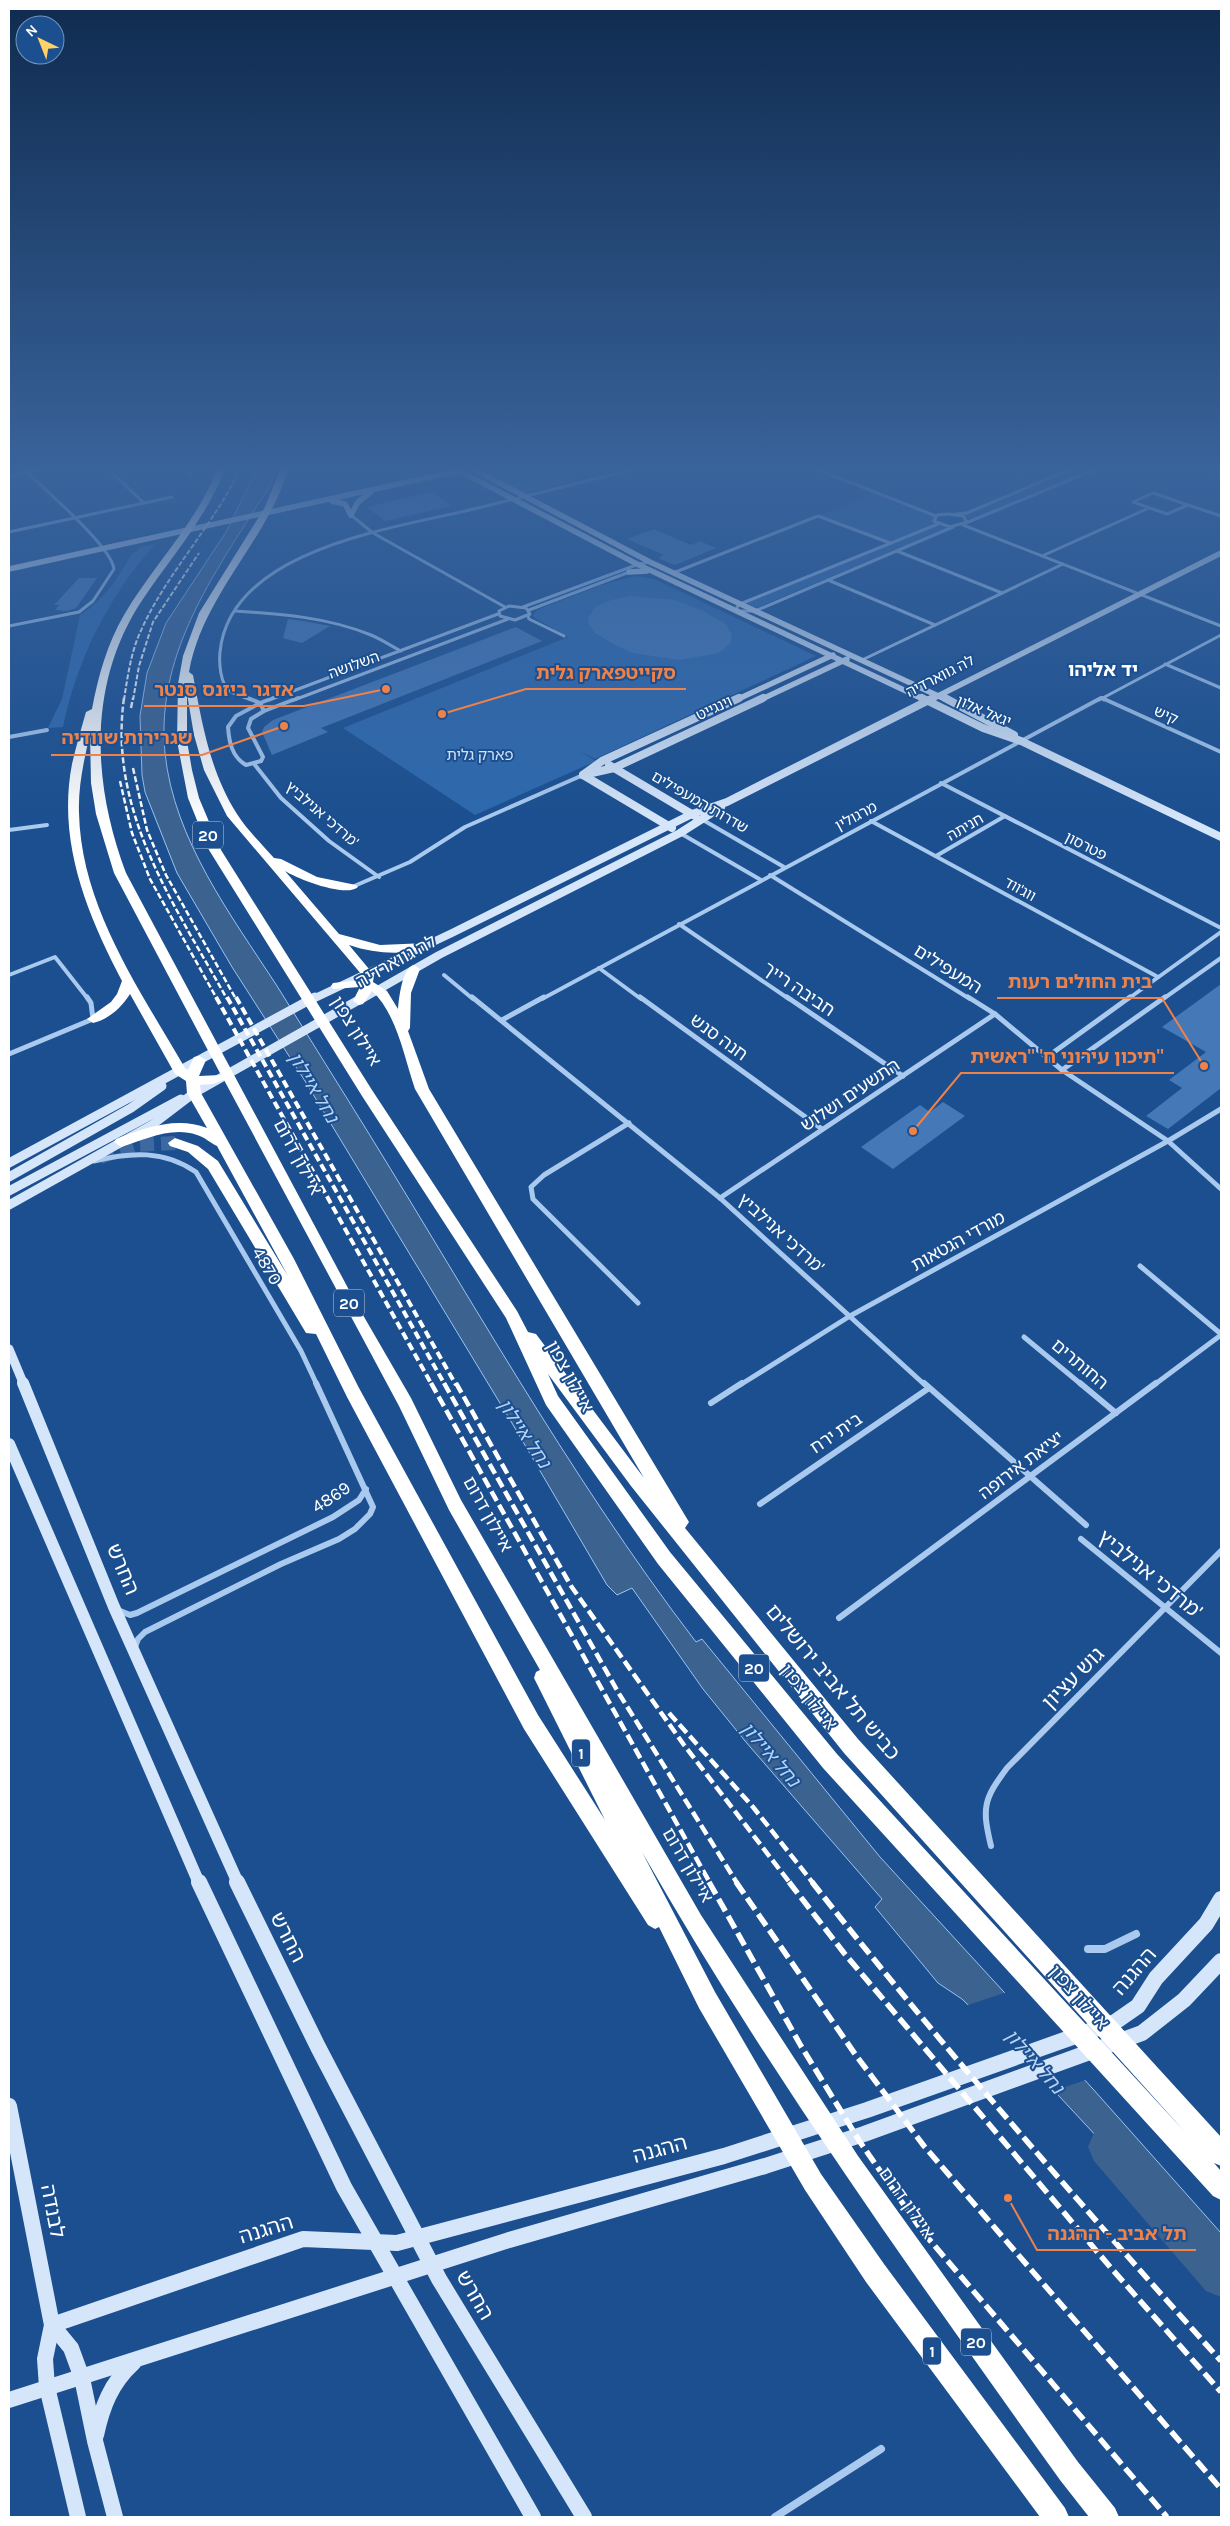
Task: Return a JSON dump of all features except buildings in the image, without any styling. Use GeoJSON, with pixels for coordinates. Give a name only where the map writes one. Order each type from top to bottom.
{"type":"FeatureCollection","features":[{"type":"Feature","properties":{"kind":"highway","name":"איילון דרום"},"geometry":{"type":"LineString","coordinates":[[149,585],[124,622],[112,648],[104,673],[96,715],[94,761],[102,814],[115,861],[168,966],[404,1403],[455,1505],[694,1922],[850,2164],[1068,2471],[1106,2517]]}},
{"type":"Feature","properties":{"kind":"highway","name":"איילון צפון"},"geometry":{"type":"LineString","coordinates":[[222,585],[202,617],[186,664],[181,698],[183,749],[194,796],[210,840],[328,1032],[512,1315],[552,1400],[664,1558],[830,1761],[1221,2188]]}},
{"type":"Feature","properties":{"kind":"highway"},"geometry":{"type":"LineString","coordinates":[[186,664],[199,735],[209,770],[232,816],[257,848],[338,937],[386,999],[405,1040],[422,1089],[711,1574]]}},
{"type":"Feature","properties":{"kind":"highway"},"geometry":{"type":"LineString","coordinates":[[104,673],[77,758],[75,785],[76,841],[87,897],[102,934],[180,1071],[193,1086],[224,1148],[286,1259],[353,1392],[531,1722],[707,2000]]}},
{"type":"Feature","properties":{"kind":"highway"},"geometry":{"type":"LineString","coordinates":[[257,848],[306,878],[329,885],[352,887]]}},
{"type":"Feature","properties":{"kind":"highway"},"geometry":{"type":"LineString","coordinates":[[338,937],[356,944],[386,950],[403,951],[423,946]]}},
{"type":"Feature","properties":{"kind":"highway"},"geometry":{"type":"LineString","coordinates":[[405,1040],[404,1000],[414,969]]}},
{"type":"Feature","properties":{"kind":"highway"},"geometry":{"type":"LineString","coordinates":[[93,1019],[108,1011],[118,1002],[128,981]]}},
{"type":"Feature","properties":{"kind":"highway"},"geometry":{"type":"LineString","coordinates":[[333,988],[371,982]]}},
{"type":"Feature","properties":{"kind":"highway"},"geometry":{"type":"LineString","coordinates":[[359,1001],[371,982]]}},
{"type":"Feature","properties":{"kind":"highway"},"geometry":{"type":"LineString","coordinates":[[193,1086],[195,1067],[199,1060]]}},
{"type":"Feature","properties":{"kind":"highway"},"geometry":{"type":"LineString","coordinates":[[193,1086],[205,1081],[218,1080]]}},
{"type":"Feature","properties":{"kind":"highway"},"geometry":{"type":"LineString","coordinates":[[121,1142],[153,1132],[185,1127],[209,1134],[224,1148]]}},
{"type":"Feature","properties":{"kind":"highway"},"geometry":{"type":"LineString","coordinates":[[175,1143],[193,1149],[213,1165],[297,1305],[353,1392]]}},
{"type":"Feature","properties":{"kind":"highway","name":"כביש תל אביב ירושלים"},"geometry":{"type":"LineString","coordinates":[[512,1315],[637,1481],[851,1746],[1221,2154]]}},
{"type":"Feature","properties":{"kind":"highway","name":"1"},"geometry":{"type":"LineString","coordinates":[[455,1505],[707,2000],[813,2182],[875,2273],[1056,2517]]}},
{"type":"Feature","properties":{"kind":"street"},"geometry":{"type":"LineString","coordinates":[[9,626],[79,612],[93,602],[106,585]]}},
{"type":"Feature","properties":{"kind":"street"},"geometry":{"type":"LineString","coordinates":[[255,765],[263,757],[250,734],[248,723],[255,715],[264,711],[260,704],[229,691],[221,674],[218,657],[225,626],[250,591],[258,585]]}},
{"type":"Feature","properties":{"kind":"street"},"geometry":{"type":"LineString","coordinates":[[465,585],[504,607],[523,607],[581,585]]}},
{"type":"Feature","properties":{"kind":"street"},"geometry":{"type":"LineString","coordinates":[[523,607],[529,610],[595,585]]}},
{"type":"Feature","properties":{"kind":"street","name":"יגאל אלון"},"geometry":{"type":"LineString","coordinates":[[681,585],[845,661],[983,728],[1021,741],[1221,837]]}},
{"type":"Feature","properties":{"kind":"street","name":"יגאל אלון"},"geometry":{"type":"LineString","coordinates":[[700,585],[936,694],[1004,728],[1021,741]]}},
{"type":"Feature","properties":{"kind":"street"},"geometry":{"type":"LineString","coordinates":[[787,585],[740,604],[737,607],[739,612],[755,611],[817,585]]}},
{"type":"Feature","properties":{"kind":"street"},"geometry":{"type":"LineString","coordinates":[[840,585],[935,625]]}},
{"type":"Feature","properties":{"kind":"street"},"geometry":{"type":"LineString","coordinates":[[982,585],[1002,593]]}},
{"type":"Feature","properties":{"kind":"street"},"geometry":{"type":"LineString","coordinates":[[862,660],[1019,585]]}},
{"type":"Feature","properties":{"kind":"street"},"geometry":{"type":"LineString","coordinates":[[1118,585],[1221,626]]}},
{"type":"Feature","properties":{"kind":"street","name":"לה גווארדיה"},"geometry":{"type":"LineString","coordinates":[[371,982],[423,946],[692,814],[727,802],[936,694],[1156,585]]}},
{"type":"Feature","properties":{"kind":"street"},"geometry":{"type":"LineString","coordinates":[[504,607],[498,614],[508,619],[550,630]]}},
{"type":"Feature","properties":{"kind":"street"},"geometry":{"type":"LineString","coordinates":[[235,610],[287,614],[348,626],[368,633],[401,651]]}},
{"type":"Feature","properties":{"kind":"street"},"geometry":{"type":"LineString","coordinates":[[529,610],[529,619],[564,636]]}},
{"type":"Feature","properties":{"kind":"street","name":"השלושה"},"geometry":{"type":"LineString","coordinates":[[260,704],[498,614]]}},
{"type":"Feature","properties":{"kind":"street"},"geometry":{"type":"LineString","coordinates":[[515,620],[528,616]]}},
{"type":"Feature","properties":{"kind":"street","name":"השלושה"},"geometry":{"type":"LineString","coordinates":[[264,711],[508,619]]}},
{"type":"Feature","properties":{"kind":"street","name":"מרגולין"},"geometry":{"type":"LineString","coordinates":[[502,1020],[941,783],[1221,635]]}},
{"type":"Feature","properties":{"kind":"street","name":"וינגייט"},"geometry":{"type":"LineString","coordinates":[[352,887],[379,877],[426,852],[465,827],[583,775],[614,768],[845,661],[850,654]]}},
{"type":"Feature","properties":{"kind":"street","name":"וינגייט"},"geometry":{"type":"LineString","coordinates":[[583,775],[602,761],[832,655]]}},
{"type":"Feature","properties":{"kind":"street"},"geometry":{"type":"LineString","coordinates":[[1166,664],[1221,688]]}},
{"type":"Feature","properties":{"kind":"street"},"geometry":{"type":"LineString","coordinates":[[917,686],[932,689],[950,688],[948,697],[952,702]]}},
{"type":"Feature","properties":{"kind":"street"},"geometry":{"type":"LineString","coordinates":[[902,690],[911,699],[910,708]]}},
{"type":"Feature","properties":{"kind":"street","name":"קיש"},"geometry":{"type":"LineString","coordinates":[[1101,698],[1221,752]]}},
{"type":"Feature","properties":{"kind":"street","name":"מרדכי אנילביץ'"},"geometry":{"type":"LineString","coordinates":[[260,704],[236,716],[228,727],[237,759],[245,765],[255,765],[281,798],[329,841],[379,877]]}},
{"type":"Feature","properties":{"kind":"street"},"geometry":{"type":"LineString","coordinates":[[9,737],[47,730]]}},
{"type":"Feature","properties":{"kind":"street","name":"שדרות המעפילים"},"geometry":{"type":"LineString","coordinates":[[602,761],[784,868]]}},
{"type":"Feature","properties":{"kind":"street"},"geometry":{"type":"LineString","coordinates":[[583,775],[761,880]]}},
{"type":"Feature","properties":{"kind":"street","name":"פטרסון"},"geometry":{"type":"LineString","coordinates":[[941,783],[1221,930]]}},
{"type":"Feature","properties":{"kind":"street","name":"לה גווארדיה"},"geometry":{"type":"LineString","coordinates":[[371,982],[414,969],[680,833],[703,820],[727,802]]}},
{"type":"Feature","properties":{"kind":"street","name":"חניתה"},"geometry":{"type":"LineString","coordinates":[[936,856],[1005,816]]}},
{"type":"Feature","properties":{"kind":"street","name":"ווג'ווד"},"geometry":{"type":"LineString","coordinates":[[871,821],[1158,977]]}},
{"type":"Feature","properties":{"kind":"street"},"geometry":{"type":"LineString","coordinates":[[9,830],[47,825]]}},
{"type":"Feature","properties":{"kind":"street","name":"המעפילים"},"geometry":{"type":"LineString","coordinates":[[770,875],[995,1014],[1062,1070],[1168,1141],[1221,1189]]}},
{"type":"Feature","properties":{"kind":"street","name":"חביבה רייך"},"geometry":{"type":"LineString","coordinates":[[679,924],[903,1076]]}},
{"type":"Feature","properties":{"kind":"street"},"geometry":{"type":"LineString","coordinates":[[1047,1057],[1221,930]]}},
{"type":"Feature","properties":{"kind":"street"},"geometry":{"type":"LineString","coordinates":[[9,974],[55,957],[91,1003],[93,1019],[9,1054]]}},
{"type":"Feature","properties":{"kind":"street"},"geometry":{"type":"LineString","coordinates":[[1062,1070],[1221,958]]}},
{"type":"Feature","properties":{"kind":"street","name":"חנה סנש"},"geometry":{"type":"LineString","coordinates":[[599,968],[822,1129]]}},
{"type":"Feature","properties":{"kind":"street","name":"מרדכי אנילביץ'"},"geometry":{"type":"LineString","coordinates":[[444,975],[720,1198],[929,1388],[1086,1525]]}},
{"type":"Feature","properties":{"kind":"street"},"geometry":{"type":"LineString","coordinates":[[9,1163],[333,988]]}},
{"type":"Feature","properties":{"kind":"street","name":"לה גווארדיה"},"geometry":{"type":"LineString","coordinates":[[218,1080],[359,1001]]}},
{"type":"Feature","properties":{"kind":"street","name":"התשעים ושלוש"},"geometry":{"type":"LineString","coordinates":[[720,1198],[995,1014]]}},
{"type":"Feature","properties":{"kind":"street"},"geometry":{"type":"LineString","coordinates":[[9,1177],[131,1108],[180,1071]]}},
{"type":"Feature","properties":{"kind":"street"},"geometry":{"type":"LineString","coordinates":[[9,1204],[167,1115],[193,1086]]}},
{"type":"Feature","properties":{"kind":"street"},"geometry":{"type":"LineString","coordinates":[[9,1191],[136,1121],[193,1086]]}},
{"type":"Feature","properties":{"kind":"street","name":"מורדי הגטאות"},"geometry":{"type":"LineString","coordinates":[[711,1403],[850,1316],[1168,1141],[1221,1109]]}},
{"type":"Feature","properties":{"kind":"street"},"geometry":{"type":"LineString","coordinates":[[629,1123],[544,1175],[531,1187],[533,1199],[572,1240],[638,1303]]}},
{"type":"Feature","properties":{"kind":"street","name":"4870"},"geometry":{"type":"LineString","coordinates":[[77,1167],[127,1155],[159,1154],[170,1156],[196,1172],[301,1350],[366,1488]]}},
{"type":"Feature","properties":{"kind":"street"},"geometry":{"type":"LineString","coordinates":[[1140,1266],[1221,1334]]}},
{"type":"Feature","properties":{"kind":"street","name":"יציאת אירופה"},"geometry":{"type":"LineString","coordinates":[[839,1618],[1221,1334]]}},
{"type":"Feature","properties":{"kind":"street","name":"החותרים"},"geometry":{"type":"LineString","coordinates":[[1024,1337],[1116,1413]]}},
{"type":"Feature","properties":{"kind":"street","name":"החרש"},"geometry":{"type":"LineString","coordinates":[[9,1349],[134,1653],[247,1904],[318,2047],[439,2279],[584,2517]]}},
{"type":"Feature","properties":{"kind":"street"},"geometry":{"type":"LineString","coordinates":[[9,1365],[19,1372]]}},
{"type":"Feature","properties":{"kind":"street","name":"בית ירח"},"geometry":{"type":"LineString","coordinates":[[760,1504],[929,1388]]}},
{"type":"Feature","properties":{"kind":"street"},"geometry":{"type":"LineString","coordinates":[[9,1444],[188,1859],[302,2101],[344,2187],[533,2517]]}},
{"type":"Feature","properties":{"kind":"street","name":"4869"},"geometry":{"type":"LineString","coordinates":[[114,1606],[124,1613],[137,1613],[333,1517],[359,1500],[366,1488]]}},
{"type":"Feature","properties":{"kind":"street","name":"4869"},"geometry":{"type":"LineString","coordinates":[[134,1653],[138,1638],[145,1632],[281,1564],[339,1539],[355,1529],[370,1514],[372,1507],[366,1488]]}},
{"type":"Feature","properties":{"kind":"street","name":"מרדכי אנילביץ'"},"geometry":{"type":"LineString","coordinates":[[1081,1539],[1221,1653]]}},
{"type":"Feature","properties":{"kind":"street","name":"גוש עציון"},"geometry":{"type":"LineString","coordinates":[[991,1846],[984,1817],[988,1799],[1012,1762],[1221,1551]]}},
{"type":"Feature","properties":{"kind":"street","name":"ההגנה"},"geometry":{"type":"LineString","coordinates":[[52,2325],[302,2239],[398,2243],[724,2156],[867,2110],[1116,2022],[1138,2006],[1156,1978],[1206,1924],[1221,1899]]}},
{"type":"Feature","properties":{"kind":"street"},"geometry":{"type":"LineString","coordinates":[[1088,1949],[1105,1949],[1136,1934]]}},
{"type":"Feature","properties":{"kind":"street"},"geometry":{"type":"LineString","coordinates":[[9,2400],[518,2237],[765,2166],[864,2134],[1142,2033],[1163,2018],[1201,1985],[1221,1961]]}},
{"type":"Feature","properties":{"kind":"street","name":"לבנדה"},"geometry":{"type":"LineString","coordinates":[[9,2106],[52,2325],[45,2358],[48,2387],[78,2517]]}},
{"type":"Feature","properties":{"kind":"street","name":"לבנדה"},"geometry":{"type":"LineString","coordinates":[[52,2325],[71,2348],[82,2378],[95,2441],[115,2517]]}},
{"type":"Feature","properties":{"kind":"street"},"geometry":{"type":"LineString","coordinates":[[95,2441],[102,2407],[108,2393],[124,2370],[137,2360]]}},
{"type":"Feature","properties":{"kind":"street"},"geometry":{"type":"LineString","coordinates":[[775,2517],[881,2449]]}},
{"type":"Feature","properties":{"kind":"green space"},"geometry":{"type":"Polygon","coordinates":[[[112,585],[123,585],[109,607],[86,653],[69,702],[63,727],[48,728],[62,699],[80,615],[104,595],[112,585]]]}},
{"type":"Feature","properties":{"kind":"green space","name":"פארק גלית"},"geometry":{"type":"Polygon","coordinates":[[[602,585],[666,585],[816,656],[595,759],[580,751],[596,761],[475,815],[343,728],[568,637],[533,615],[537,610],[602,585]]]}},
{"type":"Feature","properties":{"kind":"green space"},"geometry":{"type":"Polygon","coordinates":[[[790,585],[811,585],[756,608],[745,603],[790,585]]]}},
{"type":"Feature","properties":{"kind":"water"},"geometry":{"type":"Polygon","coordinates":[[[191,585],[208,585],[180,645],[170,679],[165,715],[165,753],[171,785],[180,816],[192,846],[207,876],[241,932],[348,1100],[559,1444],[648,1577],[696,1642],[702,1639],[880,1857],[1093,2089],[1221,2233],[1221,2270],[1031,2066],[962,1999],[938,1983],[875,1907],[882,1899],[745,1741],[703,1689],[632,1588],[617,1595],[607,1585],[509,1418],[305,1081],[232,967],[177,873],[145,792],[142,775],[140,716],[147,673],[166,623],[191,585]]]}},
{"type":"Feature","properties":{"kind":"pier"},"geometry":{"type":"Polygon","coordinates":[[[1007,1992],[1088,2079],[1051,2092],[965,2006],[1007,1992]]]}},
{"type":"Feature","properties":{"kind":"waterway","name":"נחל איילון"},"geometry":{"type":"LineString","coordinates":[[1108,2147],[1221,2276]]}},
{"type":"Feature","properties":{"kind":"tunnel"},"geometry":{"type":"LineString","coordinates":[[100,1157],[136,1145],[175,1143]]}},
{"type":"Feature","properties":{"kind":"railway"},"geometry":{"type":"LineString","coordinates":[[124,700],[132,655],[137,640],[147,617],[167,585]]}},
{"type":"Feature","properties":{"kind":"railway"},"geometry":{"type":"LineString","coordinates":[[133,700],[139,666],[153,622],[178,585]]}},
{"type":"Feature","properties":{"kind":"railway"},"geometry":{"type":"LineString","coordinates":[[124,698],[122,740],[126,780],[136,819],[167,893],[227,999]]}},
{"type":"Feature","properties":{"kind":"railway"},"geometry":{"type":"LineString","coordinates":[[131,708],[133,698]]}},
{"type":"Feature","properties":{"kind":"railway"},"geometry":{"type":"LineString","coordinates":[[133,768],[147,830],[166,875],[236,999]]}},
{"type":"Feature","properties":{"kind":"railway"},"geometry":{"type":"LineString","coordinates":[[120,781],[132,833],[150,879],[217,999]]}},
{"type":"Feature","properties":{"kind":"railway"},"geometry":{"type":"LineString","coordinates":[[216,997],[432,1385]]}},
{"type":"Feature","properties":{"kind":"railway"},"geometry":{"type":"LineString","coordinates":[[227,997],[445,1385]]}},
{"type":"Feature","properties":{"kind":"railway"},"geometry":{"type":"LineString","coordinates":[[236,997],[456,1385]]}},
{"type":"Feature","properties":{"kind":"railway"},"geometry":{"type":"LineString","coordinates":[[431,1383],[710,1883]]}},
{"type":"Feature","properties":{"kind":"railway"},"geometry":{"type":"LineString","coordinates":[[444,1383],[618,1692],[737,1883]]}},
{"type":"Feature","properties":{"kind":"railway"},"geometry":{"type":"LineString","coordinates":[[456,1383],[571,1586],[684,1745],[790,1883]]}},
{"type":"Feature","properties":{"kind":"railway"},"geometry":{"type":"LineString","coordinates":[[669,1713],[753,1807],[813,1883]]}},
{"type":"Feature","properties":{"kind":"railway"},"geometry":{"type":"LineString","coordinates":[[709,1882],[801,2046],[860,2142],[922,2231],[1167,2517]]}},
{"type":"Feature","properties":{"kind":"railway"},"geometry":{"type":"LineString","coordinates":[[736,1882],[855,2054],[924,2146],[1221,2489]]}},
{"type":"Feature","properties":{"kind":"railway"},"geometry":{"type":"LineString","coordinates":[[789,1882],[844,1953],[1111,2268],[1221,2392]]}},
{"type":"Feature","properties":{"kind":"railway"},"geometry":{"type":"LineString","coordinates":[[812,1882],[911,2005],[1013,2125],[1221,2361]]}},
{"type":"Feature","properties":{"kind":"place","name":"אדגר ביזנס סנטר"},"geometry":{"type":"Point","coordinates":[386,689]}},
{"type":"Feature","properties":{"kind":"place","name":"סקייטפארק גלית"},"geometry":{"type":"Point","coordinates":[442,714]}},
{"type":"Feature","properties":{"kind":"place","name":"שגרירות שוודיה"},"geometry":{"type":"Point","coordinates":[284,726]}},
{"type":"Feature","properties":{"kind":"place","name":"בית החולים רעות"},"geometry":{"type":"Point","coordinates":[1204,1066]}},
{"type":"Feature","properties":{"kind":"place","name":"תיכון עירוני ח' \"ראשית\""},"geometry":{"type":"Point","coordinates":[913,1131]}},
{"type":"Feature","properties":{"kind":"place","name":"תל אביב - ההגנה"},"geometry":{"type":"Point","coordinates":[1008,2198]}},
{"type":"Feature","properties":{"kind":"district","name":"יד אליהו"},"geometry":{"type":"Point","coordinates":[1103,669]}}]}
